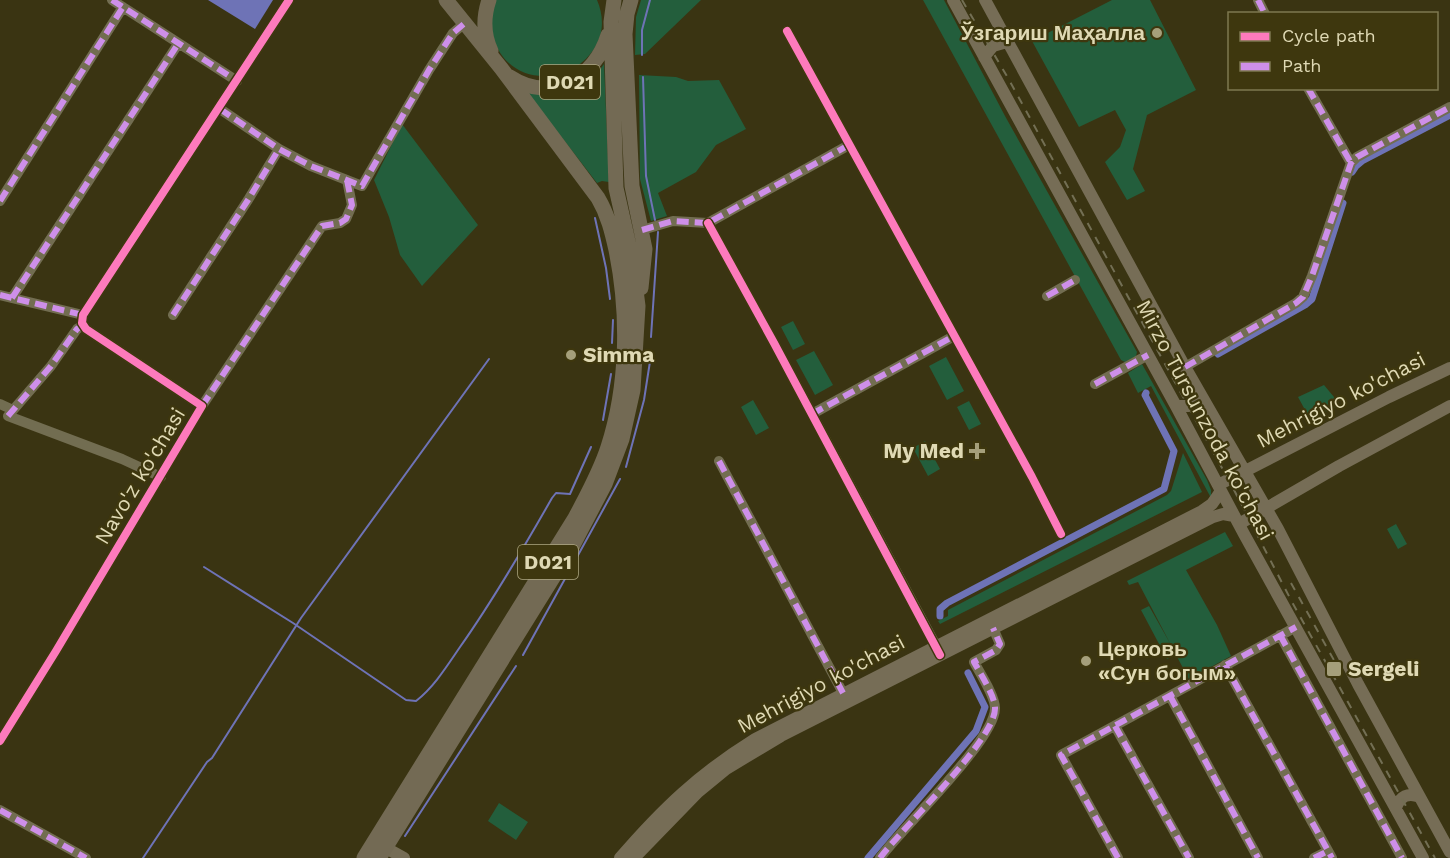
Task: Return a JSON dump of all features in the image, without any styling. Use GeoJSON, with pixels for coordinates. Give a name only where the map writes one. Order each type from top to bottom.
{"type":"FeatureCollection","features":[{"type":"Feature","properties":{"kind":"highway","name":"D021"},"geometry":{"type":"LineString","coordinates":[[446,0],[501,68],[598,198],[609,222],[621,277],[624,328],[621,389],[612,431],[600,469],[545,580]]}},
{"type":"Feature","properties":{"kind":"highway","name":"D021"},"geometry":{"type":"LineString","coordinates":[[489,0],[484,20],[485,34],[489,47],[501,68],[513,79],[529,86],[551,87],[568,83],[584,74],[597,61],[605,45],[614,0]]}},
{"type":"Feature","properties":{"kind":"highway","name":"D021"},"geometry":{"type":"LineString","coordinates":[[377,854],[502,648],[596,504],[622,439],[633,390],[638,306],[632,259],[617,194],[611,22],[606,0]]}},
{"type":"Feature","properties":{"kind":"highway"},"geometry":{"type":"LineString","coordinates":[[631,0],[625,34],[631,177],[645,255],[638,306]]}},
{"type":"Feature","properties":{"kind":"highway"},"geometry":{"type":"LineString","coordinates":[[598,198],[600,192],[605,188],[617,194]]}},
{"type":"Feature","properties":{"kind":"main road","name":"Mirzo Tursunzoda ko'chasi"},"geometry":{"type":"LineString","coordinates":[[953,0],[1423,858]]}},
{"type":"Feature","properties":{"kind":"main road","name":"Mirzo Tursunzoda ko'chasi"},"geometry":{"type":"LineString","coordinates":[[984,0],[1199,393],[1266,509],[1450,852]]}},
{"type":"Feature","properties":{"kind":"main road"},"geometry":{"type":"LineString","coordinates":[[984,57],[993,46],[1007,42]]}},
{"type":"Feature","properties":{"kind":"main road","name":"Mehrigiyo ko'chasi"},"geometry":{"type":"LineString","coordinates":[[634,858],[682,806],[726,769],[781,736],[938,650],[1202,511],[1215,501],[1219,488],[1245,471],[1450,368]]}},
{"type":"Feature","properties":{"kind":"main road"},"geometry":{"type":"LineString","coordinates":[[1176,406],[1189,406],[1199,393]]}},
{"type":"Feature","properties":{"kind":"main road","name":"Mehrigiyo ko'chasi"},"geometry":{"type":"LineString","coordinates":[[620,858],[660,813],[705,772],[760,736],[843,693],[993,628],[1213,517],[1223,514],[1237,520],[1266,509],[1339,466],[1450,406]]}},
{"type":"Feature","properties":{"kind":"main road"},"geometry":{"type":"LineString","coordinates":[[1396,808],[1403,797],[1412,794],[1419,797]]}},
{"type":"Feature","properties":{"kind":"main road"},"geometry":{"type":"LineString","coordinates":[[377,854],[404,858]]}},
{"type":"Feature","properties":{"kind":"street"},"geometry":{"type":"LineString","coordinates":[[112,0],[237,81]]}},
{"type":"Feature","properties":{"kind":"street"},"geometry":{"type":"LineString","coordinates":[[161,477],[122,459],[8,416],[51,366],[77,329],[289,0]]}},
{"type":"Feature","properties":{"kind":"street"},"geometry":{"type":"LineString","coordinates":[[0,201],[123,7]]}},
{"type":"Feature","properties":{"kind":"street"},"geometry":{"type":"LineString","coordinates":[[220,108],[279,149],[311,166],[362,186],[429,70],[453,33],[465,23]]}},
{"type":"Feature","properties":{"kind":"street"},"geometry":{"type":"LineString","coordinates":[[787,31],[1061,534]]}},
{"type":"Feature","properties":{"kind":"street"},"geometry":{"type":"LineString","coordinates":[[12,298],[178,44]]}},
{"type":"Feature","properties":{"kind":"street"},"geometry":{"type":"LineString","coordinates":[[1309,90],[1351,163]]}},
{"type":"Feature","properties":{"kind":"street"},"geometry":{"type":"LineString","coordinates":[[1185,367],[1296,303],[1302,297],[1312,276],[1351,163],[1357,157],[1450,108]]}},
{"type":"Feature","properties":{"kind":"street"},"geometry":{"type":"LineString","coordinates":[[642,230],[673,221],[708,223],[849,145]]}},
{"type":"Feature","properties":{"kind":"street"},"geometry":{"type":"LineString","coordinates":[[172,315],[279,149]]}},
{"type":"Feature","properties":{"kind":"street","name":"Navo'z ko'chasi"},"geometry":{"type":"LineString","coordinates":[[0,741],[202,406],[322,226],[346,219],[352,205],[348,180]]}},
{"type":"Feature","properties":{"kind":"street"},"geometry":{"type":"LineString","coordinates":[[708,223],[938,650]]}},
{"type":"Feature","properties":{"kind":"street"},"geometry":{"type":"LineString","coordinates":[[1047,296],[1075,280]]}},
{"type":"Feature","properties":{"kind":"street","name":"Navo'z ko'chasi"},"geometry":{"type":"LineString","coordinates":[[0,295],[83,320],[86,329],[202,406]]}},
{"type":"Feature","properties":{"kind":"street"},"geometry":{"type":"LineString","coordinates":[[812,414],[954,336]]}},
{"type":"Feature","properties":{"kind":"street"},"geometry":{"type":"LineString","coordinates":[[1095,384],[1148,355]]}},
{"type":"Feature","properties":{"kind":"street"},"geometry":{"type":"LineString","coordinates":[[0,404],[13,410]]}},
{"type":"Feature","properties":{"kind":"street"},"geometry":{"type":"LineString","coordinates":[[719,461],[843,693]]}},
{"type":"Feature","properties":{"kind":"street"},"geometry":{"type":"LineString","coordinates":[[1118,858],[1061,755],[1296,627]]}},
{"type":"Feature","properties":{"kind":"street"},"geometry":{"type":"LineString","coordinates":[[880,858],[987,732],[995,715],[995,703],[974,662],[996,650],[1000,644],[993,628]]}},
{"type":"Feature","properties":{"kind":"street"},"geometry":{"type":"LineString","coordinates":[[1280,635],[1402,858]]}},
{"type":"Feature","properties":{"kind":"street"},"geometry":{"type":"LineString","coordinates":[[1225,665],[1330,854],[1314,858]]}},
{"type":"Feature","properties":{"kind":"street"},"geometry":{"type":"LineString","coordinates":[[1170,696],[1258,858]]}},
{"type":"Feature","properties":{"kind":"street"},"geometry":{"type":"LineString","coordinates":[[1115,726],[1189,858]]}},
{"type":"Feature","properties":{"kind":"street"},"geometry":{"type":"LineString","coordinates":[[0,810],[86,858]]}},
{"type":"Feature","properties":{"kind":"green space"},"geometry":{"type":"Polygon","coordinates":[[[495,0],[597,0],[602,19],[600,37],[583,62],[569,70],[554,75],[539,76],[524,72],[511,65],[500,53],[493,36],[492,18],[495,0]]]}},
{"type":"Feature","properties":{"kind":"green space"},"geometry":{"type":"Polygon","coordinates":[[[641,0],[701,0],[645,54],[635,55],[636,17],[641,0]]]}},
{"type":"Feature","properties":{"kind":"green space"},"geometry":{"type":"Polygon","coordinates":[[[923,0],[944,0],[1005,116],[1137,352],[1136,356],[1125,362],[1121,360],[923,0]]]}},
{"type":"Feature","properties":{"kind":"green space"},"geometry":{"type":"Polygon","coordinates":[[[1112,0],[1150,0],[1196,90],[1147,115],[1133,169],[1145,191],[1127,200],[1105,162],[1120,147],[1126,130],[1115,110],[1079,127],[1032,41],[1112,0]]]}},
{"type":"Feature","properties":{"kind":"green space"},"geometry":{"type":"Polygon","coordinates":[[[604,64],[609,182],[597,183],[526,91],[560,92],[579,87],[588,82],[604,64]]]}},
{"type":"Feature","properties":{"kind":"green space"},"geometry":{"type":"Polygon","coordinates":[[[639,75],[676,77],[688,81],[719,80],[746,129],[716,145],[696,172],[658,193],[667,216],[651,221],[640,179],[639,75]]]}},
{"type":"Feature","properties":{"kind":"green space"},"geometry":{"type":"Polygon","coordinates":[[[402,124],[478,225],[422,286],[400,255],[389,217],[374,180],[402,124]]]}},
{"type":"Feature","properties":{"kind":"green space"},"geometry":{"type":"Polygon","coordinates":[[[793,321],[805,344],[793,350],[781,327],[793,321]]]}},
{"type":"Feature","properties":{"kind":"green space"},"geometry":{"type":"Polygon","coordinates":[[[814,351],[833,385],[815,395],[796,360],[814,351]]]}},
{"type":"Feature","properties":{"kind":"green space"},"geometry":{"type":"Polygon","coordinates":[[[946,357],[964,391],[947,400],[929,366],[946,357]]]}},
{"type":"Feature","properties":{"kind":"green space"},"geometry":{"type":"Polygon","coordinates":[[[1142,364],[1207,480],[1211,498],[1151,386],[1138,393],[1128,373],[1142,364]]]}},
{"type":"Feature","properties":{"kind":"green space"},"geometry":{"type":"Polygon","coordinates":[[[1324,385],[1339,403],[1336,407],[1310,419],[1298,397],[1324,385]]]}},
{"type":"Feature","properties":{"kind":"green space"},"geometry":{"type":"Polygon","coordinates":[[[753,400],[769,428],[756,435],[741,407],[753,400]]]}},
{"type":"Feature","properties":{"kind":"green space"},"geometry":{"type":"Polygon","coordinates":[[[969,401],[981,424],[969,430],[957,407],[969,401]]]}},
{"type":"Feature","properties":{"kind":"green space"},"geometry":{"type":"Polygon","coordinates":[[[925,441],[940,469],[928,476],[913,448],[925,441]]]}},
{"type":"Feature","properties":{"kind":"green space"},"geometry":{"type":"Polygon","coordinates":[[[1183,453],[1202,492],[940,624],[938,621],[948,616],[948,610],[1167,495],[1171,491],[1183,453]]]}},
{"type":"Feature","properties":{"kind":"green space"},"geometry":{"type":"Polygon","coordinates":[[[1396,524],[1407,544],[1398,549],[1387,529],[1396,524]]]}},
{"type":"Feature","properties":{"kind":"green space"},"geometry":{"type":"Polygon","coordinates":[[[1225,532],[1233,546],[1186,570],[1217,625],[1231,656],[1189,679],[1176,655],[1167,659],[1141,610],[1149,606],[1171,645],[1138,582],[1129,585],[1127,581],[1225,532]]]}},
{"type":"Feature","properties":{"kind":"green space"},"geometry":{"type":"Polygon","coordinates":[[[499,803],[528,822],[516,840],[488,821],[499,803]]]}},
{"type":"Feature","properties":{"kind":"water"},"geometry":{"type":"Polygon","coordinates":[[[208,0],[273,0],[255,29],[208,0]]]}},
{"type":"Feature","properties":{"kind":"waterway"},"geometry":{"type":"LineString","coordinates":[[642,55],[642,30],[650,0]]}},
{"type":"Feature","properties":{"kind":"waterway"},"geometry":{"type":"LineString","coordinates":[[643,77],[646,176],[655,220]]}},
{"type":"Feature","properties":{"kind":"waterway"},"geometry":{"type":"LineString","coordinates":[[1352,172],[1362,161],[1450,115]]}},
{"type":"Feature","properties":{"kind":"waterway"},"geometry":{"type":"LineString","coordinates":[[1218,354],[1312,299],[1343,203]]}},
{"type":"Feature","properties":{"kind":"waterway"},"geometry":{"type":"LineString","coordinates":[[595,218],[610,299]]}},
{"type":"Feature","properties":{"kind":"waterway"},"geometry":{"type":"LineString","coordinates":[[651,337],[658,232]]}},
{"type":"Feature","properties":{"kind":"waterway"},"geometry":{"type":"LineString","coordinates":[[612,343],[613,320]]}},
{"type":"Feature","properties":{"kind":"waterway"},"geometry":{"type":"LineString","coordinates":[[626,467],[644,400],[651,355]]}},
{"type":"Feature","properties":{"kind":"waterway"},"geometry":{"type":"LineString","coordinates":[[143,858],[207,762],[212,758],[301,618],[489,359]]}},
{"type":"Feature","properties":{"kind":"waterway"},"geometry":{"type":"LineString","coordinates":[[603,420],[611,374]]}},
{"type":"Feature","properties":{"kind":"waterway"},"geometry":{"type":"LineString","coordinates":[[940,616],[940,609],[947,603],[1164,489],[1174,451],[1146,393]]}},
{"type":"Feature","properties":{"kind":"waterway"},"geometry":{"type":"LineString","coordinates":[[204,567],[293,623],[406,700],[416,701],[440,676],[473,629],[552,498],[556,493],[570,494],[591,447]]}},
{"type":"Feature","properties":{"kind":"waterway"},"geometry":{"type":"LineString","coordinates":[[523,655],[620,479]]}},
{"type":"Feature","properties":{"kind":"waterway"},"geometry":{"type":"LineString","coordinates":[[405,836],[516,666]]}},
{"type":"Feature","properties":{"kind":"waterway"},"geometry":{"type":"LineString","coordinates":[[868,858],[976,731],[985,707],[968,673]]}},
{"type":"Feature","properties":{"kind":"railway"},"geometry":{"type":"LineString","coordinates":[[962,0],[1008,78],[1233,488],[1292,602],[1435,858]]}},
{"type":"Feature","properties":{"kind":"railway"},"geometry":{"type":"LineString","coordinates":[[1291,583],[1335,662]]}},
{"type":"Feature","properties":{"kind":"marked path"},"geometry":{"type":"LineString","coordinates":[[112,0],[237,81]]}},
{"type":"Feature","properties":{"kind":"marked path"},"geometry":{"type":"LineString","coordinates":[[1258,0],[1264,12]]}},
{"type":"Feature","properties":{"kind":"marked path"},"geometry":{"type":"LineString","coordinates":[[0,201],[123,7]]}},
{"type":"Feature","properties":{"kind":"marked path"},"geometry":{"type":"LineString","coordinates":[[220,109],[279,149],[311,166],[362,186],[429,70],[453,33],[465,23]]}},
{"type":"Feature","properties":{"kind":"marked path"},"geometry":{"type":"LineString","coordinates":[[12,298],[178,44]]}},
{"type":"Feature","properties":{"kind":"marked path"},"geometry":{"type":"LineString","coordinates":[[1309,90],[1351,163]]}},
{"type":"Feature","properties":{"kind":"marked path"},"geometry":{"type":"LineString","coordinates":[[1185,367],[1303,297],[1351,163],[1357,157],[1450,107]]}},
{"type":"Feature","properties":{"kind":"marked path"},"geometry":{"type":"LineString","coordinates":[[642,230],[673,221],[708,223],[849,145]]}},
{"type":"Feature","properties":{"kind":"marked path"},"geometry":{"type":"LineString","coordinates":[[173,315],[279,149]]}},
{"type":"Feature","properties":{"kind":"marked path"},"geometry":{"type":"LineString","coordinates":[[202,406],[322,226],[340,223],[346,219],[352,205],[347,180]]}},
{"type":"Feature","properties":{"kind":"marked path"},"geometry":{"type":"LineString","coordinates":[[1047,296],[1075,280]]}},
{"type":"Feature","properties":{"kind":"marked path"},"geometry":{"type":"LineString","coordinates":[[0,295],[83,315]]}},
{"type":"Feature","properties":{"kind":"marked path"},"geometry":{"type":"LineString","coordinates":[[8,416],[51,366],[77,329],[83,325]]}},
{"type":"Feature","properties":{"kind":"marked path"},"geometry":{"type":"LineString","coordinates":[[812,414],[954,336]]}},
{"type":"Feature","properties":{"kind":"marked path"},"geometry":{"type":"LineString","coordinates":[[1095,384],[1148,355]]}},
{"type":"Feature","properties":{"kind":"marked path"},"geometry":{"type":"LineString","coordinates":[[719,461],[843,693]]}},
{"type":"Feature","properties":{"kind":"marked path"},"geometry":{"type":"LineString","coordinates":[[1118,858],[1061,755],[1296,627]]}},
{"type":"Feature","properties":{"kind":"marked path"},"geometry":{"type":"LineString","coordinates":[[880,858],[965,761],[991,722],[995,708],[993,697],[974,662],[996,650],[1000,644],[993,628]]}},
{"type":"Feature","properties":{"kind":"marked path"},"geometry":{"type":"LineString","coordinates":[[1280,635],[1402,858]]}},
{"type":"Feature","properties":{"kind":"marked path"},"geometry":{"type":"LineString","coordinates":[[1225,665],[1332,858]]}},
{"type":"Feature","properties":{"kind":"marked path"},"geometry":{"type":"LineString","coordinates":[[1170,696],[1258,858]]}},
{"type":"Feature","properties":{"kind":"marked path"},"geometry":{"type":"LineString","coordinates":[[1115,726],[1189,858]]}},
{"type":"Feature","properties":{"kind":"marked path"},"geometry":{"type":"LineString","coordinates":[[0,810],[86,858]]}},
{"type":"Feature","properties":{"kind":"marked path"},"geometry":{"type":"LineString","coordinates":[[1314,858],[1328,851]]}},
{"type":"Feature","properties":{"kind":"cycle path"},"geometry":{"type":"LineString","coordinates":[[0,741],[202,406],[86,329],[82,323],[83,315],[289,0]]}},
{"type":"Feature","properties":{"kind":"cycle path"},"geometry":{"type":"LineString","coordinates":[[787,31],[1061,534]]}},
{"type":"Feature","properties":{"kind":"cycle path"},"geometry":{"type":"LineString","coordinates":[[708,223],[940,655]]}},
{"type":"Feature","properties":{"kind":"place","name":"Ўзгариш Маҳалла"},"geometry":{"type":"Point","coordinates":[1157,33]}},
{"type":"Feature","properties":{"kind":"place","name":"Simma"},"geometry":{"type":"Point","coordinates":[571,355]}},
{"type":"Feature","properties":{"kind":"place","name":"My Med"},"geometry":{"type":"Point","coordinates":[977,451]}},
{"type":"Feature","properties":{"kind":"place","name":"Церковь «Сун богым»"},"geometry":{"type":"Point","coordinates":[1086,661]}},
{"type":"Feature","properties":{"kind":"place","name":"Sergeli"},"geometry":{"type":"Point","coordinates":[1334,669]}}]}
